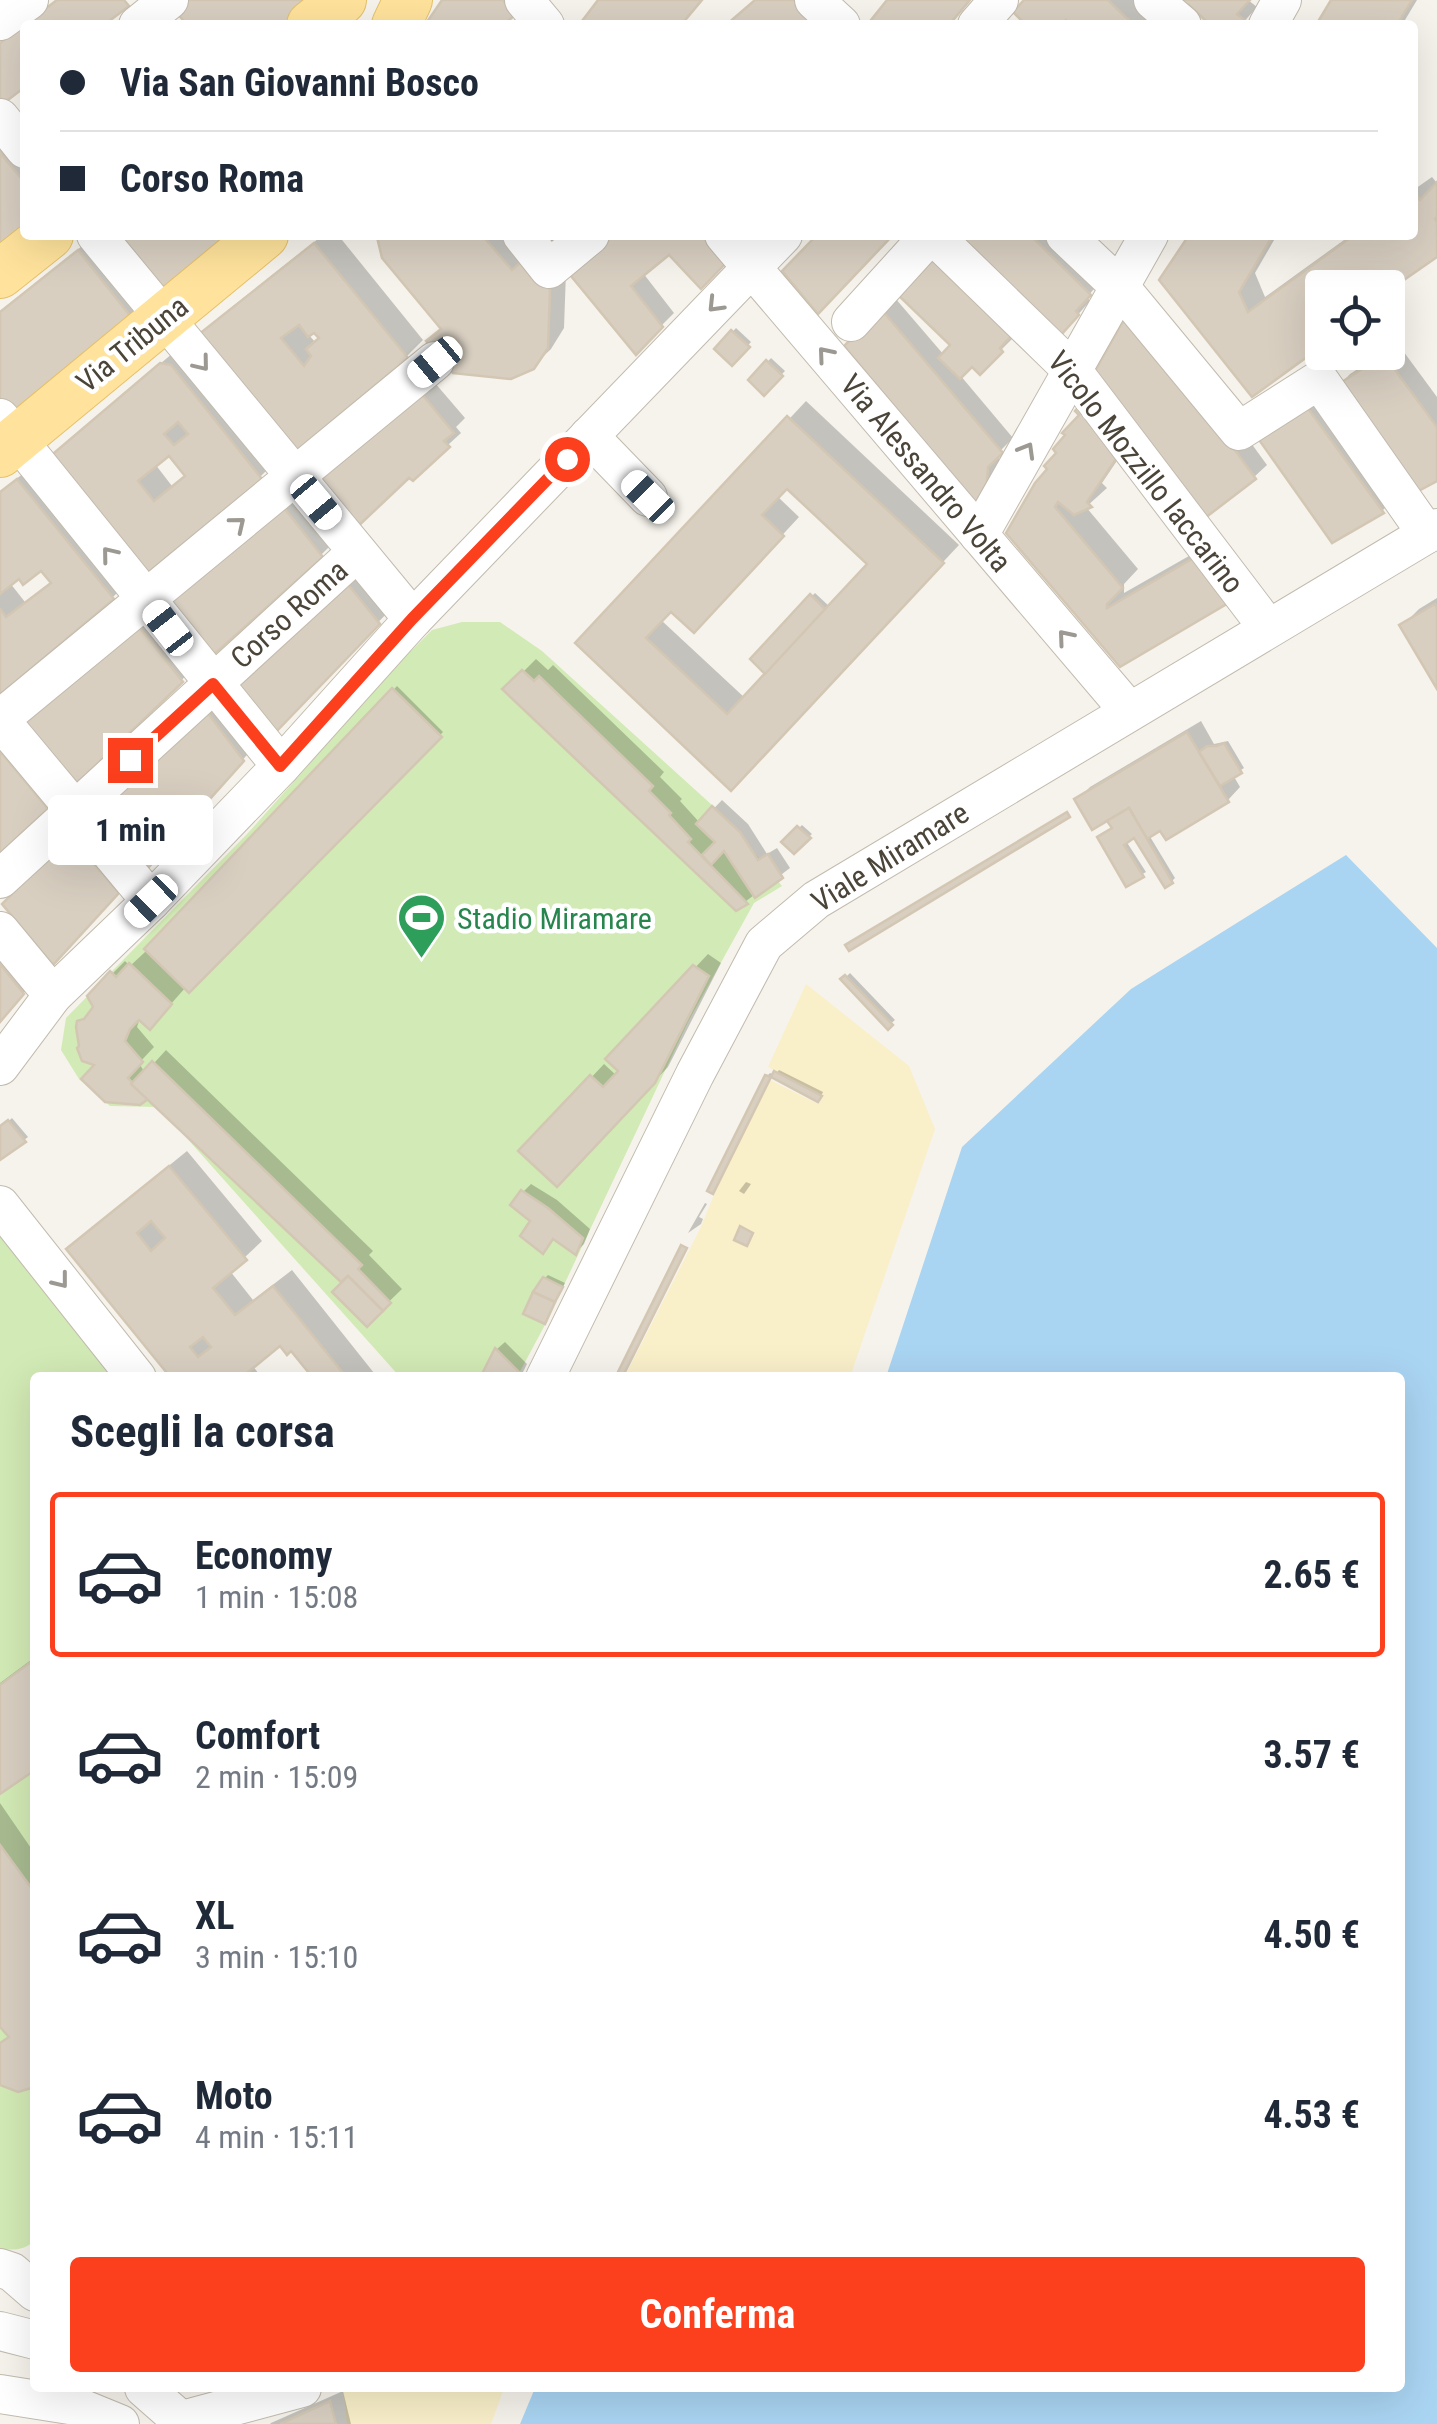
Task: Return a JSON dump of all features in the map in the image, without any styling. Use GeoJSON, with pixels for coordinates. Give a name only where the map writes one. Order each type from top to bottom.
{"type":"FeatureCollection","features":[{"type":"Feature","properties":{"kind":"main road"},"geometry":{"type":"LineString","coordinates":[[317,20],[342,0]]}},
{"type":"Feature","properties":{"kind":"main road"},"geometry":{"type":"LineString","coordinates":[[0,274],[43,240]]}},
{"type":"Feature","properties":{"kind":"main road","name":"Via Tribuna"},"geometry":{"type":"LineString","coordinates":[[5,437],[164,318],[258,240]]}},
{"type":"Feature","properties":{"kind":"street"},"geometry":{"type":"LineString","coordinates":[[0,21],[29,0]]}},
{"type":"Feature","properties":{"kind":"street"},"geometry":{"type":"LineString","coordinates":[[524,0],[541,20]]}},
{"type":"Feature","properties":{"kind":"street"},"geometry":{"type":"LineString","coordinates":[[549,20],[564,0]]}},
{"type":"Feature","properties":{"kind":"street"},"geometry":{"type":"LineString","coordinates":[[814,0],[835,20]]}},
{"type":"Feature","properties":{"kind":"street"},"geometry":{"type":"LineString","coordinates":[[844,20],[860,0]]}},
{"type":"Feature","properties":{"kind":"street"},"geometry":{"type":"LineString","coordinates":[[981,20],[998,0]]}},
{"type":"Feature","properties":{"kind":"street"},"geometry":{"type":"LineString","coordinates":[[1153,0],[1176,20]]}},
{"type":"Feature","properties":{"kind":"street"},"geometry":{"type":"LineString","coordinates":[[100,240],[412,619]]}},
{"type":"Feature","properties":{"kind":"street"},"geometry":{"type":"LineString","coordinates":[[526,240],[549,269],[584,240]]}},
{"type":"Feature","properties":{"kind":"street","name":"Via Alessandro Volta"},"geometry":{"type":"LineString","coordinates":[[728,240],[1129,711]]}},
{"type":"Feature","properties":{"kind":"street"},"geometry":{"type":"LineString","coordinates":[[0,1066],[53,995],[151,901],[412,619],[778,240]]}},
{"type":"Feature","properties":{"kind":"street","name":"Vicolo Mozzillo Iaccarino"},"geometry":{"type":"LineString","coordinates":[[850,322],[927,240]]}},
{"type":"Feature","properties":{"kind":"street","name":"Vicolo Mozzillo Iaccarino"},"geometry":{"type":"LineString","coordinates":[[937,240],[1072,370],[1268,628]]}},
{"type":"Feature","properties":{"kind":"street"},"geometry":{"type":"LineString","coordinates":[[1070,240],[1120,286],[1239,431],[1319,380],[1432,531]]}},
{"type":"Feature","properties":{"kind":"street"},"geometry":{"type":"LineString","coordinates":[[979,535],[1146,240]]}},
{"type":"Feature","properties":{"kind":"street"},"geometry":{"type":"LineString","coordinates":[[151,901],[0,720],[435,362]]}},
{"type":"Feature","properties":{"kind":"street"},"geometry":{"type":"LineString","coordinates":[[589,436],[648,497]]}},
{"type":"Feature","properties":{"kind":"street"},"geometry":{"type":"LineString","coordinates":[[5,437],[146,600],[280,766]]}},
{"type":"Feature","properties":{"kind":"street","name":"Viale Miramare"},"geometry":{"type":"LineString","coordinates":[[548,1372],[695,1074],[764,944],[816,900],[1432,531]]}},
{"type":"Feature","properties":{"kind":"street","name":"Corso Roma"},"geometry":{"type":"LineString","coordinates":[[0,879],[357,552]]}},
{"type":"Feature","properties":{"kind":"street"},"geometry":{"type":"LineString","coordinates":[[0,931],[53,995]]}},
{"type":"Feature","properties":{"kind":"street"},"geometry":{"type":"LineString","coordinates":[[0,1205],[132,1372]]}},
{"type":"Feature","properties":{"kind":"street"},"geometry":{"type":"LineString","coordinates":[[0,2331],[30,2339]]}},
{"type":"Feature","properties":{"kind":"street"},"geometry":{"type":"LineString","coordinates":[[149,2392],[184,2422],[288,2392]]}},
{"type":"Feature","properties":{"kind":"street"},"geometry":{"type":"LineString","coordinates":[[0,2394],[76,2406],[120,2424]]}},
{"type":"Feature","properties":{"kind":"green space","name":"Stadio Miramare"},"geometry":{"type":"Polygon","coordinates":[[[462,622],[500,622],[542,651],[723,815],[782,886],[754,903],[688,1022],[520,1372],[396,1372],[159,1107],[110,1106],[79,1079],[61,1050],[66,1018],[248,833],[432,630],[462,622]]]}},
{"type":"Feature","properties":{"kind":"green space"},"geometry":{"type":"Polygon","coordinates":[[[0,1226],[120,1372],[30,1372],[30,2244],[0,2249],[0,1226]]]}},
{"type":"Feature","properties":{"kind":"sand"},"geometry":{"type":"Polygon","coordinates":[[[806,984],[909,1066],[935,1129],[852,1372],[627,1372],[770,1080],[818,1104],[824,1096],[768,1067],[806,984]]]}},
{"type":"Feature","properties":{"kind":"sand"},"geometry":{"type":"Polygon","coordinates":[[[343,2392],[503,2392],[491,2424],[347,2424],[343,2392]]]}},
{"type":"Feature","properties":{"kind":"water"},"geometry":{"type":"Polygon","coordinates":[[[1346,855],[1437,948],[1437,2424],[520,2424],[533,2392],[1405,2392],[1405,1372],[888,1372],[962,1147],[1131,989],[1346,855]]]}},
{"type":"Feature","properties":{"kind":"building"},"geometry":{"type":"Polygon","coordinates":[[[57,0],[124,0],[129,6],[111,20],[30,20],[57,0]]]}},
{"type":"Feature","properties":{"kind":"building"},"geometry":{"type":"Polygon","coordinates":[[[181,0],[318,0],[292,20],[183,20],[172,7],[181,0]]]}},
{"type":"Feature","properties":{"kind":"building"},"geometry":{"type":"Polygon","coordinates":[[[442,0],[503,0],[515,15],[509,20],[428,20],[442,0]]]}},
{"type":"Feature","properties":{"kind":"building"},"geometry":{"type":"Polygon","coordinates":[[[598,0],[702,0],[685,20],[583,20],[598,0]]]}},
{"type":"Feature","properties":{"kind":"building"},"geometry":{"type":"Polygon","coordinates":[[[755,0],[796,0],[818,20],[732,20],[755,0]]]}},
{"type":"Feature","properties":{"kind":"building"},"geometry":{"type":"Polygon","coordinates":[[[887,0],[970,0],[953,20],[871,20],[887,0]]]}},
{"type":"Feature","properties":{"kind":"building"},"geometry":{"type":"Polygon","coordinates":[[[1024,0],[1108,0],[1129,20],[1021,20],[1013,12],[1024,0]]]}},
{"type":"Feature","properties":{"kind":"building"},"geometry":{"type":"Polygon","coordinates":[[[1166,0],[1250,0],[1237,14],[1245,20],[1205,20],[1189,5],[1181,13],[1166,0]]]}},
{"type":"Feature","properties":{"kind":"building"},"geometry":{"type":"Polygon","coordinates":[[[1331,0],[1412,0],[1400,20],[1319,20],[1331,0]]]}},
{"type":"Feature","properties":{"kind":"building"},"geometry":{"type":"Polygon","coordinates":[[[20,28],[20,91],[4,103],[0,98],[0,43],[20,28]]]}},
{"type":"Feature","properties":{"kind":"building"},"geometry":{"type":"Polygon","coordinates":[[[0,153],[20,177],[20,237],[0,253],[0,153]]]}},
{"type":"Feature","properties":{"kind":"building"},"geometry":{"type":"Polygon","coordinates":[[[1437,182],[1437,257],[1405,279],[1405,270],[1306,270],[1347,240],[1418,240],[1418,197],[1420,200],[1437,182]]]}},
{"type":"Feature","properties":{"kind":"building"},"geometry":{"type":"Polygon","coordinates":[[[114,240],[229,240],[160,297],[114,240]]]}},
{"type":"Feature","properties":{"kind":"building"},"geometry":{"type":"Polygon","coordinates":[[[378,240],[486,240],[512,270],[525,258],[550,290],[548,348],[534,369],[511,379],[453,373],[426,341],[441,329],[382,258],[378,240]]]}},
{"type":"Feature","properties":{"kind":"building"},"geometry":{"type":"Polygon","coordinates":[[[603,240],[706,240],[726,263],[701,289],[669,255],[631,286],[663,327],[636,355],[566,270],[603,240]]]}},
{"type":"Feature","properties":{"kind":"building"},"geometry":{"type":"Polygon","coordinates":[[[812,240],[888,240],[818,314],[782,271],[812,240]]]}},
{"type":"Feature","properties":{"kind":"building"},"geometry":{"type":"Polygon","coordinates":[[[964,240],[1035,240],[1091,295],[1061,335],[964,240]]]}},
{"type":"Feature","properties":{"kind":"building"},"geometry":{"type":"Polygon","coordinates":[[[1186,240],[1270,240],[1239,292],[1248,312],[1305,271],[1305,358],[1252,397],[1159,280],[1186,240]]]}},
{"type":"Feature","properties":{"kind":"building"},"geometry":{"type":"Polygon","coordinates":[[[314,243],[408,358],[290,456],[198,335],[314,243]],[[299,325],[281,338],[304,366],[311,356],[306,349],[319,338],[314,333],[308,337],[299,325]]]}},
{"type":"Feature","properties":{"kind":"building"},"geometry":{"type":"Polygon","coordinates":[[[78,250],[131,317],[13,417],[0,401],[0,312],[78,250]]]}},
{"type":"Feature","properties":{"kind":"building"},"geometry":{"type":"Polygon","coordinates":[[[933,254],[1014,333],[1000,348],[1003,352],[980,375],[972,367],[960,379],[938,358],[950,345],[896,293],[933,254]]]}},
{"type":"Feature","properties":{"kind":"building"},"geometry":{"type":"Polygon","coordinates":[[[1131,307],[1256,479],[1205,518],[1095,371],[1131,307]]]}},
{"type":"Feature","properties":{"kind":"building"},"geometry":{"type":"Polygon","coordinates":[[[881,309],[1003,453],[988,467],[987,482],[975,504],[844,346],[881,309]]]}},
{"type":"Feature","properties":{"kind":"building"},"geometry":{"type":"Polygon","coordinates":[[[731,330],[750,347],[732,366],[714,349],[731,330]]]}},
{"type":"Feature","properties":{"kind":"building"},"geometry":{"type":"Polygon","coordinates":[[[766,360],[783,376],[764,396],[748,380],[766,360]]]}},
{"type":"Feature","properties":{"kind":"building"},"geometry":{"type":"Polygon","coordinates":[[[160,363],[171,365],[262,479],[145,575],[51,461],[54,453],[160,363]],[[178,422],[164,434],[174,445],[188,434],[178,422]],[[169,456],[138,481],[154,501],[185,476],[169,456]]]}},
{"type":"Feature","properties":{"kind":"building"},"geometry":{"type":"Polygon","coordinates":[[[1361,370],[1395,370],[1437,427],[1437,481],[1413,494],[1334,387],[1361,370]]]}},
{"type":"Feature","properties":{"kind":"building"},"geometry":{"type":"Polygon","coordinates":[[[421,393],[454,433],[444,441],[450,447],[413,481],[409,478],[352,532],[313,485],[421,393]]]}},
{"type":"Feature","properties":{"kind":"building"},"geometry":{"type":"Polygon","coordinates":[[[1084,401],[1120,453],[1087,502],[1092,507],[1074,515],[1058,502],[1055,507],[1123,588],[1107,608],[1199,555],[1230,602],[1120,667],[1006,533],[1084,401]]]}},
{"type":"Feature","properties":{"kind":"building"},"geometry":{"type":"Polygon","coordinates":[[[1304,403],[1384,513],[1332,543],[1255,434],[1304,403]]]}},
{"type":"Feature","properties":{"kind":"building"},"geometry":{"type":"Polygon","coordinates":[[[787,416],[944,563],[731,791],[575,643],[787,416]],[[787,489],[762,515],[784,536],[694,633],[671,612],[646,638],[727,714],[867,564],[787,489]]]}},
{"type":"Feature","properties":{"kind":"building"},"geometry":{"type":"Polygon","coordinates":[[[17,479],[114,599],[0,695],[0,609],[6,617],[51,583],[41,571],[23,585],[19,579],[0,594],[0,492],[17,479]]]}},
{"type":"Feature","properties":{"kind":"building"},"geometry":{"type":"Polygon","coordinates":[[[284,508],[323,557],[209,659],[167,605],[284,508]]]}},
{"type":"Feature","properties":{"kind":"building"},"geometry":{"type":"Polygon","coordinates":[[[346,582],[380,624],[274,734],[233,688],[346,582]]]}},
{"type":"Feature","properties":{"kind":"building"},"geometry":{"type":"Polygon","coordinates":[[[810,594],[825,609],[765,674],[750,659],[810,594]]]}},
{"type":"Feature","properties":{"kind":"building"},"geometry":{"type":"Polygon","coordinates":[[[1435,604],[1437,609],[1437,689],[1399,625],[1435,604]]]}},
{"type":"Feature","properties":{"kind":"building"},"geometry":{"type":"Polygon","coordinates":[[[139,627],[183,682],[75,785],[24,724],[139,627]]]}},
{"type":"Feature","properties":{"kind":"building"},"geometry":{"type":"Polygon","coordinates":[[[522,670],[534,681],[539,676],[653,786],[649,791],[691,839],[688,842],[748,904],[736,911],[502,689],[522,670]]]}},
{"type":"Feature","properties":{"kind":"building"},"geometry":{"type":"Polygon","coordinates":[[[392,688],[442,737],[189,993],[144,949],[392,688]]]}},
{"type":"Feature","properties":{"kind":"building"},"geometry":{"type":"Polygon","coordinates":[[[207,712],[244,761],[147,869],[98,813],[207,712]]]}},
{"type":"Feature","properties":{"kind":"building"},"geometry":{"type":"Polygon","coordinates":[[[1187,732],[1229,802],[1166,840],[1160,831],[1147,839],[1129,808],[1092,830],[1074,799],[1187,732]]]}},
{"type":"Feature","properties":{"kind":"building"},"geometry":{"type":"Polygon","coordinates":[[[1224,743],[1242,773],[1220,786],[1199,752],[1224,743]]]}},
{"type":"Feature","properties":{"kind":"building"},"geometry":{"type":"Polygon","coordinates":[[[0,751],[48,809],[0,853],[0,751]]]}},
{"type":"Feature","properties":{"kind":"building"},"geometry":{"type":"Polygon","coordinates":[[[712,806],[740,832],[758,860],[768,854],[783,878],[755,898],[724,851],[711,865],[702,855],[715,842],[696,824],[712,806]]]}},
{"type":"Feature","properties":{"kind":"building"},"geometry":{"type":"Polygon","coordinates":[[[1129,808],[1173,883],[1165,888],[1134,838],[1124,845],[1144,877],[1126,887],[1097,837],[1112,828],[1107,821],[1129,808]]]}},
{"type":"Feature","properties":{"kind":"building"},"geometry":{"type":"Polygon","coordinates":[[[1067,812],[1070,817],[849,951],[845,945],[1067,812]]]}},
{"type":"Feature","properties":{"kind":"building"},"geometry":{"type":"Polygon","coordinates":[[[797,826],[811,838],[794,854],[781,842],[797,826]]]}},
{"type":"Feature","properties":{"kind":"building"},"geometry":{"type":"Polygon","coordinates":[[[70,835],[119,893],[53,965],[2,904],[70,835]]]}},
{"type":"Feature","properties":{"kind":"building"},"geometry":{"type":"Polygon","coordinates":[[[129,963],[172,1004],[150,1030],[139,1020],[125,1041],[143,1062],[128,1078],[148,1099],[140,1105],[105,1102],[81,1079],[94,1065],[82,1061],[77,1048],[77,1021],[84,1019],[93,1007],[87,996],[110,971],[116,977],[129,963]]]}},
{"type":"Feature","properties":{"kind":"building"},"geometry":{"type":"Polygon","coordinates":[[[0,964],[24,994],[0,1022],[0,964]]]}},
{"type":"Feature","properties":{"kind":"building"},"geometry":{"type":"Polygon","coordinates":[[[693,965],[709,976],[655,1083],[557,1187],[518,1151],[590,1075],[603,1087],[618,1071],[605,1059],[693,965]]]}},
{"type":"Feature","properties":{"kind":"building"},"geometry":{"type":"Polygon","coordinates":[[[845,975],[893,1025],[888,1030],[840,979],[845,975]]]}},
{"type":"Feature","properties":{"kind":"building"},"geometry":{"type":"Polygon","coordinates":[[[152,1061],[362,1265],[358,1269],[391,1303],[383,1311],[348,1276],[341,1282],[131,1084],[152,1061]]]}},
{"type":"Feature","properties":{"kind":"building"},"geometry":{"type":"Polygon","coordinates":[[[774,1071],[822,1096],[818,1102],[771,1077],[774,1071]]]}},
{"type":"Feature","properties":{"kind":"building"},"geometry":{"type":"Polygon","coordinates":[[[765,1075],[771,1077],[713,1194],[707,1191],[765,1075]]]}},
{"type":"Feature","properties":{"kind":"building"},"geometry":{"type":"Polygon","coordinates":[[[8,1120],[26,1142],[0,1160],[0,1126],[8,1120]]]}},
{"type":"Feature","properties":{"kind":"building"},"geometry":{"type":"Polygon","coordinates":[[[169,1166],[247,1260],[213,1288],[235,1315],[273,1286],[342,1372],[308,1372],[291,1351],[287,1355],[280,1346],[248,1372],[166,1372],[66,1249],[169,1166]],[[151,1221],[137,1233],[151,1251],[165,1238],[151,1221]],[[203,1337],[190,1347],[198,1357],[211,1347],[203,1337]]]}},
{"type":"Feature","properties":{"kind":"building"},"geometry":{"type":"Polygon","coordinates":[[[521,1190],[583,1238],[576,1255],[553,1239],[543,1254],[520,1236],[530,1221],[510,1205],[521,1190]]]}},
{"type":"Feature","properties":{"kind":"building"},"geometry":{"type":"Polygon","coordinates":[[[740,1226],[753,1233],[747,1246],[734,1240],[740,1226]]]}},
{"type":"Feature","properties":{"kind":"building"},"geometry":{"type":"Polygon","coordinates":[[[681,1245],[687,1248],[625,1372],[618,1372],[681,1245]]]}},
{"type":"Feature","properties":{"kind":"building"},"geometry":{"type":"Polygon","coordinates":[[[348,1276],[383,1311],[367,1327],[332,1292],[348,1276]]]}},
{"type":"Feature","properties":{"kind":"building"},"geometry":{"type":"Polygon","coordinates":[[[543,1277],[563,1287],[555,1302],[533,1292],[543,1277]]]}},
{"type":"Feature","properties":{"kind":"building"},"geometry":{"type":"Polygon","coordinates":[[[533,1292],[555,1302],[545,1324],[523,1314],[533,1292]]]}},
{"type":"Feature","properties":{"kind":"building"},"geometry":{"type":"Polygon","coordinates":[[[495,1348],[519,1372],[483,1372],[495,1348]]]}},
{"type":"Feature","properties":{"kind":"building"},"geometry":{"type":"Polygon","coordinates":[[[30,1663],[30,1773],[0,1794],[0,1685],[30,1663]]]}},
{"type":"Feature","properties":{"kind":"building"},"geometry":{"type":"Polygon","coordinates":[[[0,1845],[30,1886],[30,2088],[18,2092],[0,2085],[0,2043],[9,2037],[0,2027],[0,1845]]]}},
{"type":"Feature","properties":{"kind":"building"},"geometry":{"type":"Polygon","coordinates":[[[330,2401],[336,2424],[280,2424],[330,2401]]]}},
{"type":"Feature","properties":{"kind":"place","name":"Stadio Miramare"},"geometry":{"type":"Point","coordinates":[422,960]}},
{"type":"Feature","properties":{"kind":"route"},"geometry":{"type":"LineString","coordinates":[[130,760],[213,684],[280,766],[412,619],[567,459]]}}]}
